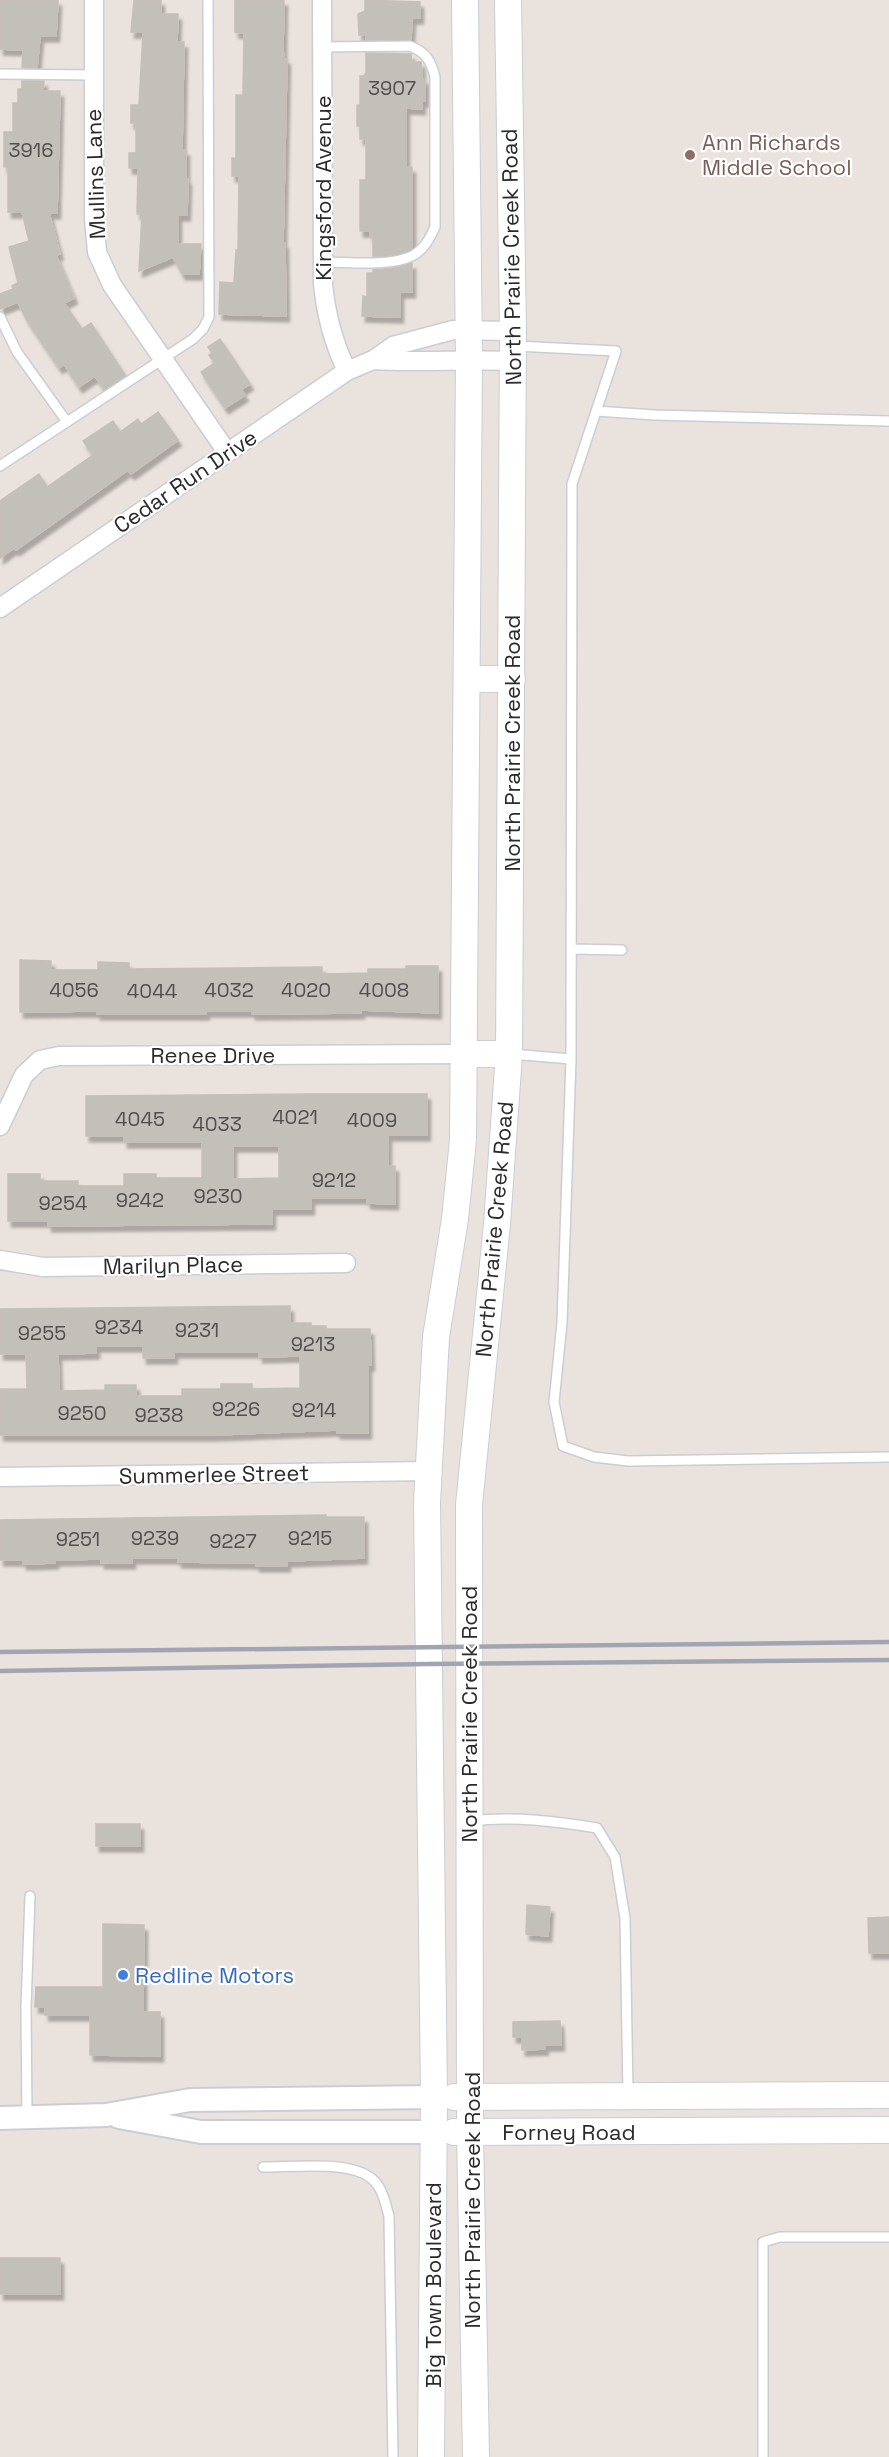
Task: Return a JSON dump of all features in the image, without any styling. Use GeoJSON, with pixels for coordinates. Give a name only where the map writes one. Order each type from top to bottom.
{"type":"FeatureCollection","features":[{"type":"Feature","properties":{"kind":"main road","name":"North Prairie Creek Road"},"geometry":{"type":"LineString","coordinates":[[434,2114],[427,1514],[436,1337],[455,1219],[464,1140],[469,359],[465,0]]}},
{"type":"Feature","properties":{"kind":"main road","name":"North Prairie Creek Road"},"geometry":{"type":"LineString","coordinates":[[476,2457],[470,2132],[469,1505],[497,1224],[509,1054],[513,346],[508,0]]}},
{"type":"Feature","properties":{"kind":"main road"},"geometry":{"type":"LineString","coordinates":[[468,679],[512,679]]}},
{"type":"Feature","properties":{"kind":"main road"},"geometry":{"type":"LineString","coordinates":[[465,1054],[509,1054]]}},
{"type":"Feature","properties":{"kind":"main road"},"geometry":{"type":"LineString","coordinates":[[431,1822],[470,1821]]}},
{"type":"Feature","properties":{"kind":"main road","name":"Forney Road"},"geometry":{"type":"LineString","coordinates":[[434,2114],[471,2097],[889,2095]]}},
{"type":"Feature","properties":{"kind":"main road","name":"Forney Road"},"geometry":{"type":"LineString","coordinates":[[434,2114],[470,2132],[889,2130]]}},
{"type":"Feature","properties":{"kind":"main road","name":"Big Town Boulevard"},"geometry":{"type":"LineString","coordinates":[[431,2457],[434,2114]]}},
{"type":"Feature","properties":{"kind":"street","name":"Mullins Lane"},"geometry":{"type":"LineString","coordinates":[[94,0],[94,219],[98,252],[112,285],[227,452]]}},
{"type":"Feature","properties":{"kind":"street","name":"Kingsford Avenue"},"geometry":{"type":"LineString","coordinates":[[322,0],[323,262],[326,316],[335,346],[347,371]]}},
{"type":"Feature","properties":{"kind":"street","name":"Cedar Run Drive"},"geometry":{"type":"LineString","coordinates":[[0,608],[347,371],[373,360],[393,346],[453,330],[468,329],[513,346]]}},
{"type":"Feature","properties":{"kind":"street"},"geometry":{"type":"LineString","coordinates":[[373,360],[398,362],[469,359],[513,346]]}},
{"type":"Feature","properties":{"kind":"street","name":"Renee Drive"},"geometry":{"type":"LineString","coordinates":[[0,1126],[24,1075],[40,1060],[59,1056],[465,1054]]}},
{"type":"Feature","properties":{"kind":"street","name":"Marilyn Place"},"geometry":{"type":"LineString","coordinates":[[0,1260],[43,1267],[346,1263]]}},
{"type":"Feature","properties":{"kind":"street","name":"Summerlee Street"},"geometry":{"type":"LineString","coordinates":[[0,1477],[429,1471]]}},
{"type":"Feature","properties":{"kind":"street","name":"Forney Road"},"geometry":{"type":"LineString","coordinates":[[0,2118],[106,2115],[190,2100],[434,2114]]}},
{"type":"Feature","properties":{"kind":"street","name":"Forney Road"},"geometry":{"type":"LineString","coordinates":[[106,2115],[201,2132],[434,2114]]}},
{"type":"Feature","properties":{"kind":"lane"},"geometry":{"type":"LineString","coordinates":[[0,466],[193,339],[203,329],[209,316],[208,0]]}},
{"type":"Feature","properties":{"kind":"lane"},"geometry":{"type":"LineString","coordinates":[[322,47],[410,46],[422,51],[431,63],[435,77],[435,227],[428,242],[414,255],[396,261],[323,262]]}},
{"type":"Feature","properties":{"kind":"lane"},"geometry":{"type":"LineString","coordinates":[[0,74],[93,75]]}},
{"type":"Feature","properties":{"kind":"lane"},"geometry":{"type":"LineString","coordinates":[[0,317],[17,352],[67,422]]}},
{"type":"Feature","properties":{"kind":"lane"},"geometry":{"type":"LineString","coordinates":[[513,346],[616,351],[572,484],[571,1059],[562,1323],[554,1402],[563,1446],[594,1457],[628,1461],[889,1457]]}},
{"type":"Feature","properties":{"kind":"lane"},"geometry":{"type":"LineString","coordinates":[[596,411],[655,415],[889,421]]}},
{"type":"Feature","properties":{"kind":"lane"},"geometry":{"type":"LineString","coordinates":[[572,949],[622,950]]}},
{"type":"Feature","properties":{"kind":"lane"},"geometry":{"type":"LineString","coordinates":[[509,1054],[571,1059]]}},
{"type":"Feature","properties":{"kind":"lane"},"geometry":{"type":"LineString","coordinates":[[470,1821],[497,1818],[562,1822],[597,1828],[615,1857],[625,1918],[628,2096]]}},
{"type":"Feature","properties":{"kind":"lane"},"geometry":{"type":"LineString","coordinates":[[27,2117],[26,2007],[30,1896]]}},
{"type":"Feature","properties":{"kind":"lane"},"geometry":{"type":"LineString","coordinates":[[263,2168],[345,2168],[369,2176],[382,2191],[389,2216],[393,2457]]}},
{"type":"Feature","properties":{"kind":"lane"},"geometry":{"type":"LineString","coordinates":[[764,2457],[764,2242],[780,2237],[889,2237]]}},
{"type":"Feature","properties":{"kind":"building"},"geometry":{"type":"Polygon","coordinates":[[[0,0],[58,0],[56,36],[40,36],[37,68],[22,67],[23,50],[0,49],[0,0]]]}},
{"type":"Feature","properties":{"kind":"building"},"geometry":{"type":"Polygon","coordinates":[[[134,0],[161,0],[161,14],[178,14],[177,42],[184,42],[182,150],[186,150],[186,179],[188,179],[187,215],[178,215],[178,244],[201,244],[199,274],[182,274],[173,257],[139,271],[142,214],[137,214],[138,168],[129,168],[129,153],[136,153],[136,123],[131,123],[131,105],[139,105],[143,32],[131,32],[134,0]]]}},
{"type":"Feature","properties":{"kind":"building"},"geometry":{"type":"Polygon","coordinates":[[[235,0],[284,0],[283,49],[284,59],[287,59],[283,243],[285,243],[286,316],[219,314],[220,282],[234,283],[236,250],[238,250],[239,176],[232,176],[232,158],[236,158],[236,95],[243,95],[244,33],[235,32],[235,0]]]}},
{"type":"Feature","properties":{"kind":"building"},"geometry":{"type":"Polygon","coordinates":[[[365,0],[420,2],[420,18],[412,18],[411,39],[366,40],[367,35],[359,35],[358,14],[365,11],[365,0]]]}},
{"type":"Feature","properties":{"kind":"building"},"geometry":{"type":"Polygon","coordinates":[[[366,53],[411,54],[412,62],[421,62],[422,79],[425,79],[425,101],[422,101],[422,109],[406,108],[406,167],[412,167],[412,248],[401,253],[380,256],[373,256],[373,237],[370,237],[370,231],[360,231],[360,180],[366,180],[366,139],[360,139],[360,126],[357,126],[357,105],[360,105],[360,76],[366,73],[366,53]]]}},
{"type":"Feature","properties":{"kind":"building"},"geometry":{"type":"Polygon","coordinates":[[[22,81],[44,81],[43,91],[60,91],[57,213],[49,213],[60,254],[56,255],[74,298],[64,303],[82,329],[91,323],[125,375],[104,389],[95,376],[79,387],[64,364],[59,368],[26,319],[18,302],[0,309],[0,294],[13,289],[12,286],[18,283],[9,247],[29,241],[22,212],[8,212],[8,167],[4,167],[4,132],[13,132],[13,103],[18,103],[18,89],[22,89],[22,81]]]}},
{"type":"Feature","properties":{"kind":"building"},"geometry":{"type":"Polygon","coordinates":[[[412,263],[412,292],[400,292],[400,317],[362,316],[363,296],[367,297],[367,273],[412,263]]]}},
{"type":"Feature","properties":{"kind":"building"},"geometry":{"type":"Polygon","coordinates":[[[220,339],[250,384],[241,390],[245,395],[225,408],[201,372],[215,363],[209,355],[212,353],[208,347],[220,339]]]}},
{"type":"Feature","properties":{"kind":"building"},"geometry":{"type":"Polygon","coordinates":[[[158,412],[178,440],[131,474],[128,470],[16,550],[14,548],[0,558],[0,501],[39,474],[47,487],[93,455],[83,441],[113,421],[120,432],[138,419],[141,424],[158,412]]]}},
{"type":"Feature","properties":{"kind":"building"},"geometry":{"type":"Polygon","coordinates":[[[20,960],[51,961],[51,970],[98,970],[98,962],[129,963],[129,969],[322,967],[322,974],[368,973],[368,969],[406,969],[406,966],[438,966],[438,1013],[361,1010],[361,1013],[252,1014],[252,1011],[206,1011],[206,1014],[97,1014],[97,1011],[20,1012],[20,960]]]}},
{"type":"Feature","properties":{"kind":"building"},"geometry":{"type":"Polygon","coordinates":[[[427,1094],[427,1135],[388,1135],[388,1166],[395,1166],[395,1204],[367,1203],[367,1198],[311,1198],[311,1209],[272,1209],[272,1224],[48,1226],[48,1221],[8,1221],[8,1174],[40,1174],[40,1181],[78,1181],[78,1186],[124,1186],[124,1174],[156,1174],[156,1178],[202,1178],[202,1142],[124,1142],[124,1136],[86,1136],[86,1096],[427,1094]],[[233,1146],[233,1179],[279,1178],[279,1146],[233,1146]]]}},
{"type":"Feature","properties":{"kind":"building"},"geometry":{"type":"Polygon","coordinates":[[[290,1306],[290,1323],[311,1323],[311,1326],[326,1326],[326,1329],[370,1329],[368,1433],[337,1433],[337,1430],[214,1435],[0,1435],[0,1389],[27,1389],[26,1354],[0,1354],[0,1309],[290,1306]],[[96,1346],[96,1353],[58,1354],[59,1391],[105,1390],[105,1385],[136,1385],[136,1396],[182,1396],[182,1389],[221,1389],[221,1384],[252,1384],[252,1389],[300,1388],[300,1356],[259,1357],[259,1352],[174,1352],[174,1358],[143,1358],[143,1346],[96,1346]]]}},
{"type":"Feature","properties":{"kind":"building"},"geometry":{"type":"Polygon","coordinates":[[[326,1515],[326,1517],[364,1517],[364,1558],[287,1561],[287,1566],[256,1566],[256,1563],[178,1562],[178,1558],[132,1558],[132,1563],[101,1563],[101,1559],[55,1560],[55,1563],[23,1564],[23,1560],[0,1560],[0,1520],[326,1515]]]}},
{"type":"Feature","properties":{"kind":"building"},"geometry":{"type":"Polygon","coordinates":[[[96,1824],[140,1824],[140,1846],[96,1846],[96,1824]]]}},
{"type":"Feature","properties":{"kind":"building"},"geometry":{"type":"Polygon","coordinates":[[[527,1905],[550,1907],[548,1936],[526,1934],[527,1905]]]}},
{"type":"Feature","properties":{"kind":"building"},"geometry":{"type":"Polygon","coordinates":[[[889,1917],[889,1953],[869,1953],[868,1918],[889,1917]]]}},
{"type":"Feature","properties":{"kind":"building","name":"Redline Motors"},"geometry":{"type":"Polygon","coordinates":[[[103,1924],[144,1925],[143,2012],[160,2012],[160,2056],[90,2055],[90,2015],[45,2015],[45,2007],[35,2007],[36,1987],[103,1987],[103,1924]]]}},
{"type":"Feature","properties":{"kind":"building"},"geometry":{"type":"Polygon","coordinates":[[[560,2021],[561,2045],[545,2045],[545,2049],[522,2050],[522,2037],[513,2037],[513,2022],[560,2021]]]}},
{"type":"Feature","properties":{"kind":"building"},"geometry":{"type":"Polygon","coordinates":[[[0,2258],[60,2258],[60,2294],[0,2294],[0,2258]]]}},
{"type":"Feature","properties":{"kind":"railway"},"geometry":{"type":"LineString","coordinates":[[0,1652],[889,1642]]}},
{"type":"Feature","properties":{"kind":"railway"},"geometry":{"type":"LineString","coordinates":[[0,1671],[889,1660]]}},
{"type":"Feature","properties":{"kind":"place","name":"Ann Richards Middle School"},"geometry":{"type":"Point","coordinates":[690,155]}},
{"type":"Feature","properties":{"kind":"place","name":"Redline Motors"},"geometry":{"type":"Point","coordinates":[123,1975]}}]}
